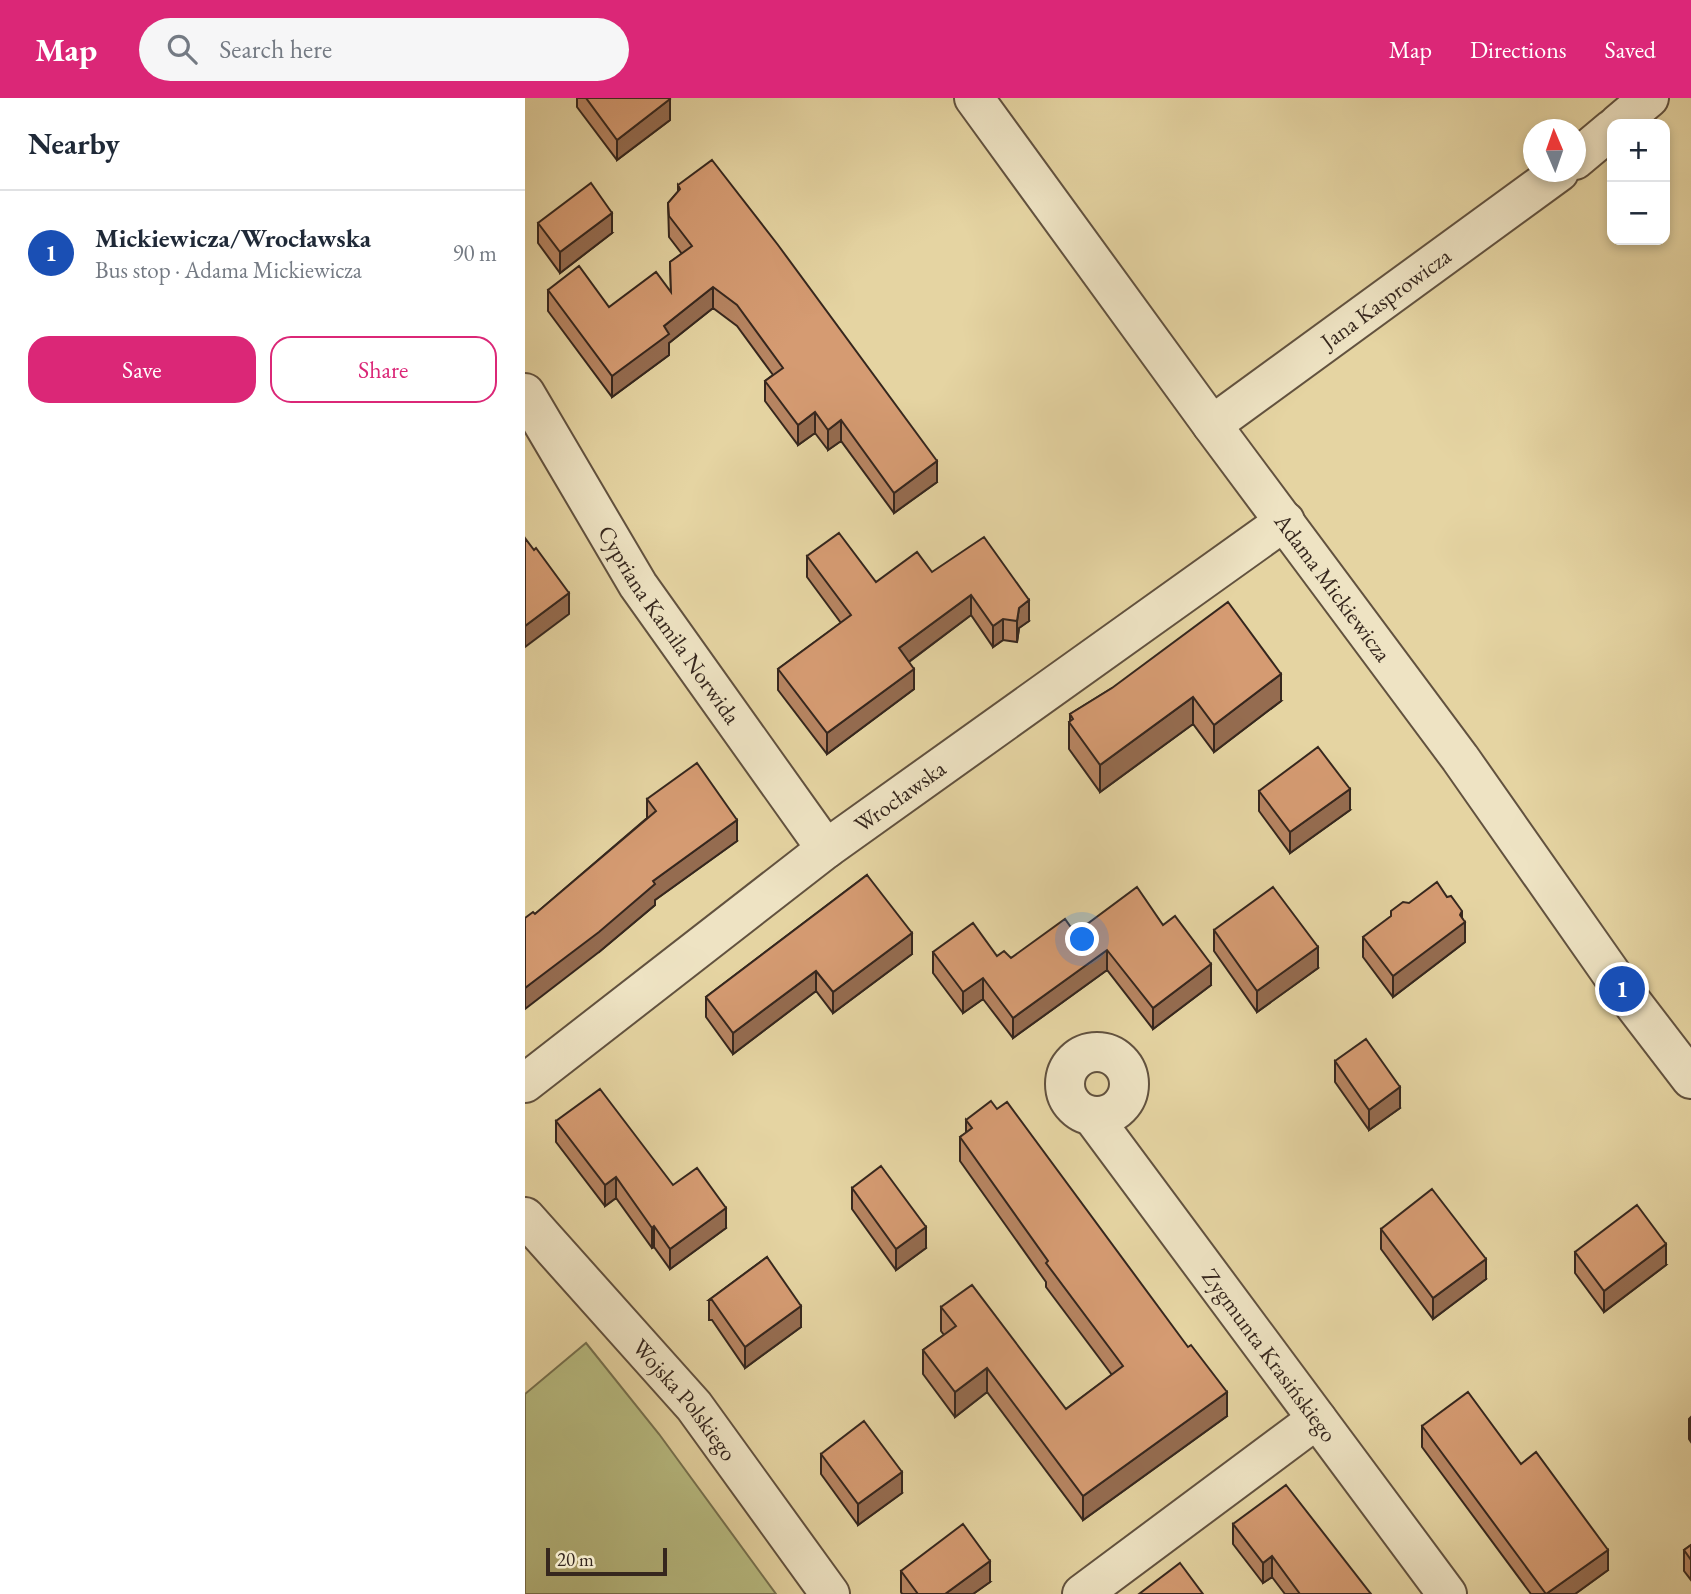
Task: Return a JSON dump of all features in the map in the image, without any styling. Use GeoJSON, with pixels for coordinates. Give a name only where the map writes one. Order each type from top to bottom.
{"type":"FeatureCollection","features":[{"type":"Feature","properties":{"kind":"street","name":"Adama Mickiewicza"},"geometry":{"type":"LineString","coordinates":[[974,98],[1212,425],[1460,758],[1622,989],[1691,1079]]}},
{"type":"Feature","properties":{"kind":"street"},"geometry":{"type":"LineString","coordinates":[[1624,119],[1649,98]]}},
{"type":"Feature","properties":{"kind":"street"},"geometry":{"type":"LineString","coordinates":[[1586,151],[1607,133]]}},
{"type":"Feature","properties":{"kind":"street","name":"Jana Kasprowicza"},"geometry":{"type":"LineString","coordinates":[[1212,425],[1545,182]]}},
{"type":"Feature","properties":{"kind":"street","name":"Cypriana Kamila Norwida"},"geometry":{"type":"LineString","coordinates":[[525,393],[638,585],[826,849]]}},
{"type":"Feature","properties":{"kind":"street","name":"Wrocławska"},"geometry":{"type":"LineString","coordinates":[[525,1083],[826,849],[1285,521]]}},
{"type":"Feature","properties":{"kind":"street","name":"Zygmunta Krasińskiego"},"geometry":{"type":"LineString","coordinates":[[1092,1116],[1447,1594]]}},
{"type":"Feature","properties":{"kind":"street","name":"Wojska Polskiego"},"geometry":{"type":"LineString","coordinates":[[525,1217],[694,1406],[830,1594]]}},
{"type":"Feature","properties":{"kind":"street"},"geometry":{"type":"LineString","coordinates":[[1082,1594],[1317,1419]]}},
{"type":"Feature","properties":{"kind":"green space"},"geometry":{"type":"Polygon","coordinates":[[[586,1343],[659,1434],[776,1594],[525,1594],[525,1394],[586,1343]]]}},
{"type":"Feature","properties":{"kind":"building"},"geometry":{"type":"Polygon","coordinates":[[[586,98],[669,98],[670,99],[617,140],[586,98]]]}},
{"type":"Feature","properties":{"kind":"building"},"geometry":{"type":"Polygon","coordinates":[[[712,160],[937,461],[894,493],[841,420],[828,430],[815,412],[798,425],[765,381],[783,368],[737,305],[713,287],[664,326],[669,334],[612,376],[548,290],[579,266],[609,307],[656,272],[671,292],[670,262],[692,246],[669,216],[668,203],[680,189],[678,185],[712,160]]]}},
{"type":"Feature","properties":{"kind":"building"},"geometry":{"type":"Polygon","coordinates":[[[591,183],[612,213],[560,252],[538,223],[591,183]]]}},
{"type":"Feature","properties":{"kind":"building"},"geometry":{"type":"Polygon","coordinates":[[[839,533],[876,582],[917,552],[932,572],[984,537],[1029,600],[1019,608],[1017,621],[1003,619],[993,626],[971,595],[899,648],[914,669],[827,733],[778,669],[851,615],[807,556],[839,533]]]}},
{"type":"Feature","properties":{"kind":"building"},"geometry":{"type":"Polygon","coordinates":[[[525,538],[534,550],[536,548],[569,593],[525,626],[525,538]]]}},
{"type":"Feature","properties":{"kind":"building"},"geometry":{"type":"Polygon","coordinates":[[[1228,602],[1281,674],[1214,725],[1193,697],[1100,765],[1069,722],[1073,719],[1070,714],[1112,688],[1228,602]]]}},
{"type":"Feature","properties":{"kind":"building"},"geometry":{"type":"Polygon","coordinates":[[[1318,747],[1350,789],[1290,832],[1259,791],[1318,747]]]}},
{"type":"Feature","properties":{"kind":"building"},"geometry":{"type":"Polygon","coordinates":[[[697,763],[737,820],[653,881],[655,884],[599,932],[525,988],[525,918],[533,912],[535,914],[656,811],[647,799],[697,763]]]}},
{"type":"Feature","properties":{"kind":"building"},"geometry":{"type":"Polygon","coordinates":[[[867,875],[912,933],[833,992],[816,971],[733,1033],[706,997],[867,875]]]}},
{"type":"Feature","properties":{"kind":"building"},"geometry":{"type":"Polygon","coordinates":[[[1437,882],[1447,897],[1451,896],[1462,911],[1460,915],[1465,922],[1393,976],[1363,937],[1391,916],[1391,911],[1403,902],[1409,903],[1437,882]]]}},
{"type":"Feature","properties":{"kind":"building"},"geometry":{"type":"Polygon","coordinates":[[[1137,887],[1163,925],[1175,916],[1211,964],[1153,1008],[1107,950],[1013,1018],[983,978],[963,992],[933,952],[973,923],[997,956],[1004,951],[1011,958],[1065,919],[1075,933],[1137,887]]]}},
{"type":"Feature","properties":{"kind":"building"},"geometry":{"type":"Polygon","coordinates":[[[1273,887],[1318,947],[1257,991],[1214,930],[1273,887]]]}},
{"type":"Feature","properties":{"kind":"building"},"geometry":{"type":"Polygon","coordinates":[[[1366,1039],[1400,1087],[1369,1110],[1335,1061],[1366,1039]]]}},
{"type":"Feature","properties":{"kind":"building"},"geometry":{"type":"Polygon","coordinates":[[[600,1089],[673,1185],[697,1168],[726,1208],[670,1249],[616,1177],[605,1185],[556,1121],[600,1089]]]}},
{"type":"Feature","properties":{"kind":"building"},"geometry":{"type":"Polygon","coordinates":[[[991,1101],[997,1109],[1007,1102],[1188,1347],[1191,1345],[1227,1392],[1083,1496],[987,1368],[955,1392],[923,1350],[956,1326],[941,1307],[972,1285],[1066,1409],[1123,1366],[1046,1263],[1048,1261],[960,1137],[972,1128],[966,1120],[991,1101]]]}},
{"type":"Feature","properties":{"kind":"building"},"geometry":{"type":"Polygon","coordinates":[[[881,1166],[926,1227],[896,1249],[852,1188],[881,1166]]]}},
{"type":"Feature","properties":{"kind":"building"},"geometry":{"type":"Polygon","coordinates":[[[1432,1189],[1486,1259],[1433,1298],[1381,1229],[1432,1189]]]}},
{"type":"Feature","properties":{"kind":"building"},"geometry":{"type":"Polygon","coordinates":[[[1637,1205],[1666,1244],[1604,1291],[1575,1252],[1637,1205]]]}},
{"type":"Feature","properties":{"kind":"building"},"geometry":{"type":"Polygon","coordinates":[[[767,1257],[801,1306],[745,1347],[712,1300],[709,1300],[767,1257]]]}},
{"type":"Feature","properties":{"kind":"building"},"geometry":{"type":"Polygon","coordinates":[[[1468,1392],[1521,1464],[1536,1452],[1608,1550],[1546,1594],[1422,1426],[1468,1392]]]}},
{"type":"Feature","properties":{"kind":"building"},"geometry":{"type":"Polygon","coordinates":[[[864,1421],[902,1472],[858,1504],[821,1454],[864,1421]]]}},
{"type":"Feature","properties":{"kind":"building"},"geometry":{"type":"Polygon","coordinates":[[[1286,1485],[1371,1594],[1300,1594],[1272,1556],[1263,1563],[1233,1524],[1286,1485]]]}},
{"type":"Feature","properties":{"kind":"building"},"geometry":{"type":"Polygon","coordinates":[[[963,1524],[990,1561],[945,1594],[918,1594],[901,1571],[963,1524]]]}},
{"type":"Feature","properties":{"kind":"building"},"geometry":{"type":"Polygon","coordinates":[[[1691,1545],[1691,1560],[1684,1550],[1691,1545]]]}},
{"type":"Feature","properties":{"kind":"building"},"geometry":{"type":"Polygon","coordinates":[[[1180,1563],[1203,1594],[1139,1594],[1180,1563]]]}},
{"type":"Feature","properties":{"kind":"place","name":"Mickiewicza/Wrocławska"},"geometry":{"type":"Point","coordinates":[1622,989]}}]}
